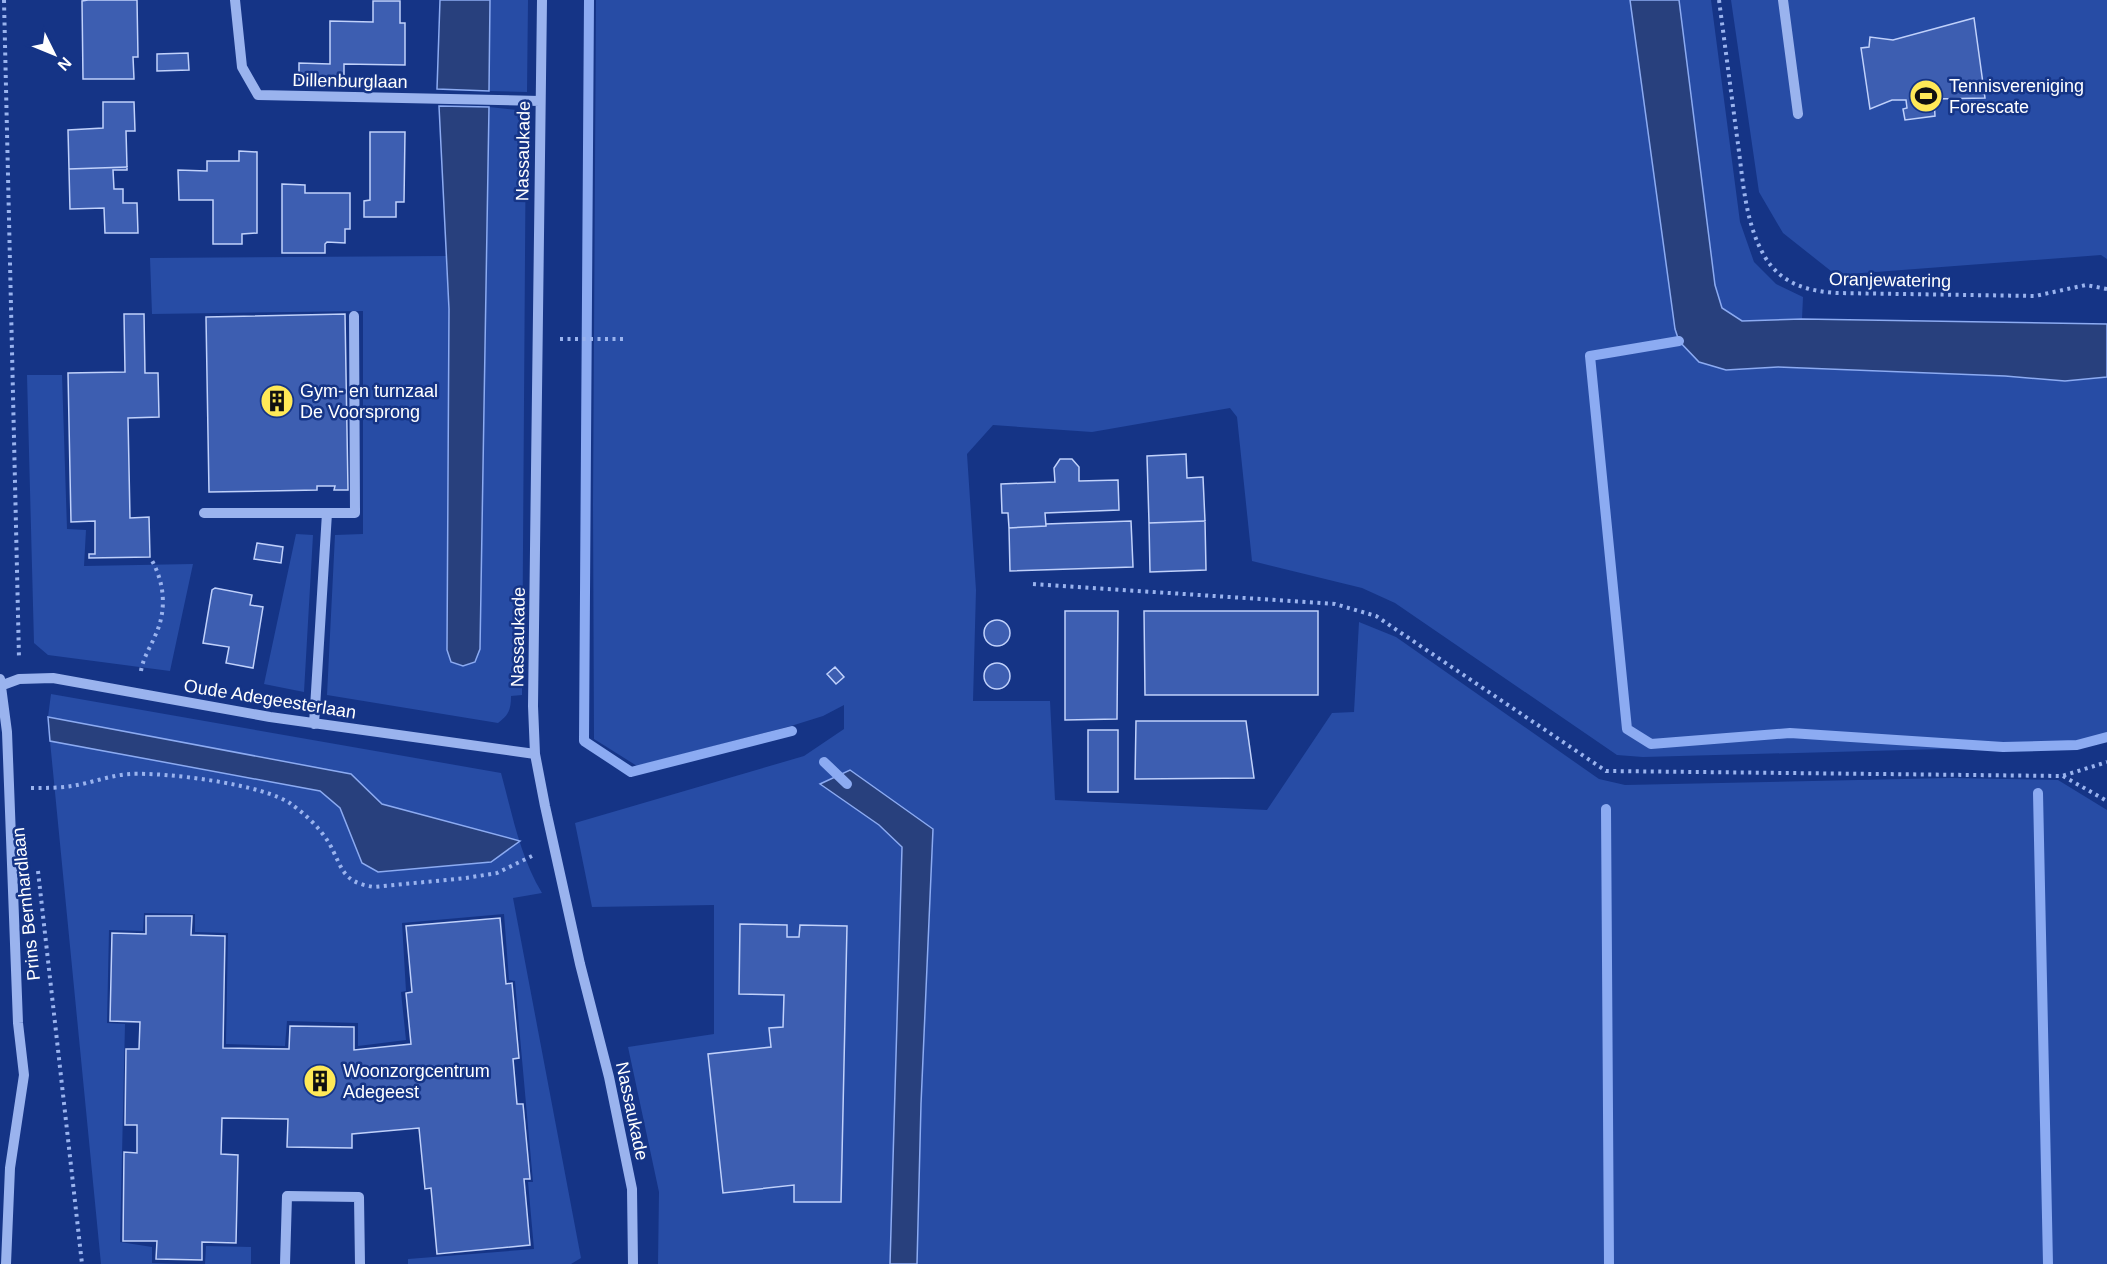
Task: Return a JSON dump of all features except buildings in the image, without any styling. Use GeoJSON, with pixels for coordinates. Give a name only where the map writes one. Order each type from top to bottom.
{"type":"FeatureCollection","features":[{"type":"Feature","properties":{"kind":"street","name":"Dillenburglaan"},"geometry":{"type":"LineString","coordinates":[[235,0],[242,67],[258,95],[540,100]]}},
{"type":"Feature","properties":{"kind":"street","name":"Nassaukade"},"geometry":{"type":"LineString","coordinates":[[542,0],[533,706],[535,754],[580,964],[609,1077],[630,1178],[633,1264]]}},
{"type":"Feature","properties":{"kind":"street"},"geometry":{"type":"LineString","coordinates":[[1783,0],[1798,114]]}},
{"type":"Feature","properties":{"kind":"street"},"geometry":{"type":"LineString","coordinates":[[204,513],[355,513],[354,316]]}},
{"type":"Feature","properties":{"kind":"street"},"geometry":{"type":"LineString","coordinates":[[314,724],[327,513]]}},
{"type":"Feature","properties":{"kind":"street","name":"Oude Adegeesterlaan"},"geometry":{"type":"LineString","coordinates":[[0,683],[19,679],[53,678],[314,724],[535,754]]}},
{"type":"Feature","properties":{"kind":"street","name":"Prins Bernhardlaan"},"geometry":{"type":"LineString","coordinates":[[0,683],[7,732],[18,1023],[24,1075],[10,1168],[6,1264]]}},
{"type":"Feature","properties":{"kind":"street"},"geometry":{"type":"LineString","coordinates":[[285,1264],[287,1196],[359,1197],[360,1264]]}},
{"type":"Feature","properties":{"kind":"path"},"geometry":{"type":"LineString","coordinates":[[4,0],[19,679]]}},
{"type":"Feature","properties":{"kind":"path","name":"Oranjewatering"},"geometry":{"type":"LineString","coordinates":[[1719,0],[1751,227],[1766,258],[1792,283],[1814,291],[1836,293],[2035,296],[2086,285],[2107,289]]}},
{"type":"Feature","properties":{"kind":"path"},"geometry":{"type":"LineString","coordinates":[[571,339],[626,339]]}},
{"type":"Feature","properties":{"kind":"path"},"geometry":{"type":"LineString","coordinates":[[138,693],[142,661],[157,634],[163,611],[159,572],[151,559]]}},
{"type":"Feature","properties":{"kind":"path"},"geometry":{"type":"LineString","coordinates":[[1033,584],[1335,604],[1376,616],[1606,771],[2062,776],[2107,762]]}},
{"type":"Feature","properties":{"kind":"path"},"geometry":{"type":"LineString","coordinates":[[30,788],[69,787],[129,774],[171,775],[217,782],[280,797],[292,804],[320,831],[329,843],[340,867],[349,878],[360,885],[374,887],[497,873],[554,845]]}},
{"type":"Feature","properties":{"kind":"path"},"geometry":{"type":"LineString","coordinates":[[2062,776],[2107,801]]}},
{"type":"Feature","properties":{"kind":"path"},"geometry":{"type":"LineString","coordinates":[[29,777],[31,799]]}},
{"type":"Feature","properties":{"kind":"path","name":"Prins Bernhardlaan"},"geometry":{"type":"LineString","coordinates":[[38,865],[82,1264]]}},
{"type":"Feature","properties":{"kind":"shaded area"},"geometry":{"type":"Polygon","coordinates":[[[440,0],[490,0],[489,91],[437,89],[440,0]]]}},
{"type":"Feature","properties":{"kind":"shaded area"},"geometry":{"type":"Polygon","coordinates":[[[490,0],[528,0],[527,92],[489,91],[490,0]]]}},
{"type":"Feature","properties":{"kind":"shaded area"},"geometry":{"type":"Polygon","coordinates":[[[596,0],[1630,0],[1675,329],[1679,341],[1726,370],[1778,367],[2005,376],[2065,381],[2107,377],[2107,741],[2093,745],[1643,757],[1617,755],[1395,603],[1362,588],[1252,561],[1237,417],[1230,408],[1092,432],[993,425],[967,454],[976,590],[973,701],[1050,701],[1055,800],[1267,810],[1332,713],[1354,712],[1359,622],[1396,637],[1599,779],[1625,785],[1950,778],[2058,780],[2107,810],[2107,1264],[917,1264],[921,1104],[933,830],[850,770],[821,784],[879,825],[902,847],[890,1264],[658,1264],[659,1192],[628,1047],[714,1034],[714,905],[592,907],[575,823],[804,756],[844,729],[844,705],[823,716],[791,726],[637,766],[594,739],[596,0]]]}},
{"type":"Feature","properties":{"kind":"shaded area"},"geometry":{"type":"Polygon","coordinates":[[[1630,0],[1679,0],[1715,285],[1722,308],[1742,321],[1802,319],[2107,324],[2107,377],[2065,381],[2005,376],[1778,367],[1726,370],[1699,362],[1679,341],[1675,329],[1630,0]]]}},
{"type":"Feature","properties":{"kind":"shaded area"},"geometry":{"type":"Polygon","coordinates":[[[1679,0],[1711,0],[1740,222],[1754,262],[1776,284],[1803,297],[1802,319],[1742,321],[1722,308],[1715,285],[1679,0]]]}},
{"type":"Feature","properties":{"kind":"shaded area","name":"Tennisvereniging Forescate"},"geometry":{"type":"Polygon","coordinates":[[[1731,0],[2107,0],[2107,259],[2101,255],[1836,275],[1783,233],[1759,192],[1731,0]]]}},
{"type":"Feature","properties":{"kind":"shaded area"},"geometry":{"type":"Polygon","coordinates":[[[439,106],[489,107],[480,649],[475,662],[463,666],[451,662],[447,650],[449,309],[439,106]]]}},
{"type":"Feature","properties":{"kind":"shaded area"},"geometry":{"type":"Polygon","coordinates":[[[489,107],[526,111],[522,695],[511,696],[509,711],[498,723],[327,695],[335,535],[363,534],[363,311],[152,314],[150,258],[446,256],[449,309],[447,650],[452,662],[463,666],[475,662],[480,649],[489,107]]]}},
{"type":"Feature","properties":{"kind":"shaded area"},"geometry":{"type":"Polygon","coordinates":[[[27,375],[62,375],[67,529],[86,530],[84,566],[193,564],[170,671],[48,655],[34,643],[27,375]]]}},
{"type":"Feature","properties":{"kind":"shaded area"},"geometry":{"type":"Polygon","coordinates":[[[296,534],[313,535],[304,692],[264,684],[296,534]]]}},
{"type":"Feature","properties":{"kind":"shaded area"},"geometry":{"type":"Polygon","coordinates":[[[51,694],[501,773],[522,850],[542,893],[513,898],[581,1258],[571,1264],[408,1264],[408,1259],[534,1249],[528,1182],[533,1182],[515,981],[509,980],[504,914],[402,923],[406,991],[401,992],[406,1040],[358,1046],[358,1023],[287,1021],[285,1046],[226,1044],[228,933],[195,932],[195,914],[144,913],[143,931],[109,930],[107,1023],[125,1024],[120,1242],[152,1247],[152,1263],[178,1264],[101,1264],[50,741],[320,791],[340,808],[362,863],[519,842],[382,804],[351,774],[48,717],[51,694]]]}},
{"type":"Feature","properties":{"kind":"shaded area"},"geometry":{"type":"Polygon","coordinates":[[[48,717],[351,774],[382,804],[520,841],[491,862],[378,872],[362,863],[340,808],[320,791],[50,741],[48,717]]]}},
{"type":"Feature","properties":{"kind":"shaded area"},"geometry":{"type":"Polygon","coordinates":[[[850,770],[933,829],[921,1104],[917,1264],[890,1264],[902,847],[879,825],[820,784],[850,770]]]}},
{"type":"Feature","properties":{"kind":"shaded area"},"geometry":{"type":"Polygon","coordinates":[[[206,1246],[251,1247],[251,1264],[205,1264],[206,1246]]]}},
{"type":"Feature","properties":{"kind":"waterway"},"geometry":{"type":"LineString","coordinates":[[589,0],[584,741],[631,772],[792,731]]}},
{"type":"Feature","properties":{"kind":"waterway"},"geometry":{"type":"LineString","coordinates":[[1679,341],[1590,356],[1627,729],[1651,744],[1790,733],[2003,747],[2077,745],[2107,737]]}},
{"type":"Feature","properties":{"kind":"waterway"},"geometry":{"type":"LineString","coordinates":[[824,762],[847,784]]}},
{"type":"Feature","properties":{"kind":"waterway"},"geometry":{"type":"LineString","coordinates":[[2038,793],[2048,1264]]}},
{"type":"Feature","properties":{"kind":"waterway"},"geometry":{"type":"LineString","coordinates":[[1606,809],[1609,1264]]}},
{"type":"Feature","properties":{"kind":"place","name":"Tennisvereniging Forescate"},"geometry":{"type":"Point","coordinates":[1926,96]}},
{"type":"Feature","properties":{"kind":"place","name":"Gym- en turnzaal De Voorsprong"},"geometry":{"type":"Point","coordinates":[277,401]}},
{"type":"Feature","properties":{"kind":"place","name":"Woonzorgcentrum Adegeest"},"geometry":{"type":"Point","coordinates":[320,1081]}}]}
